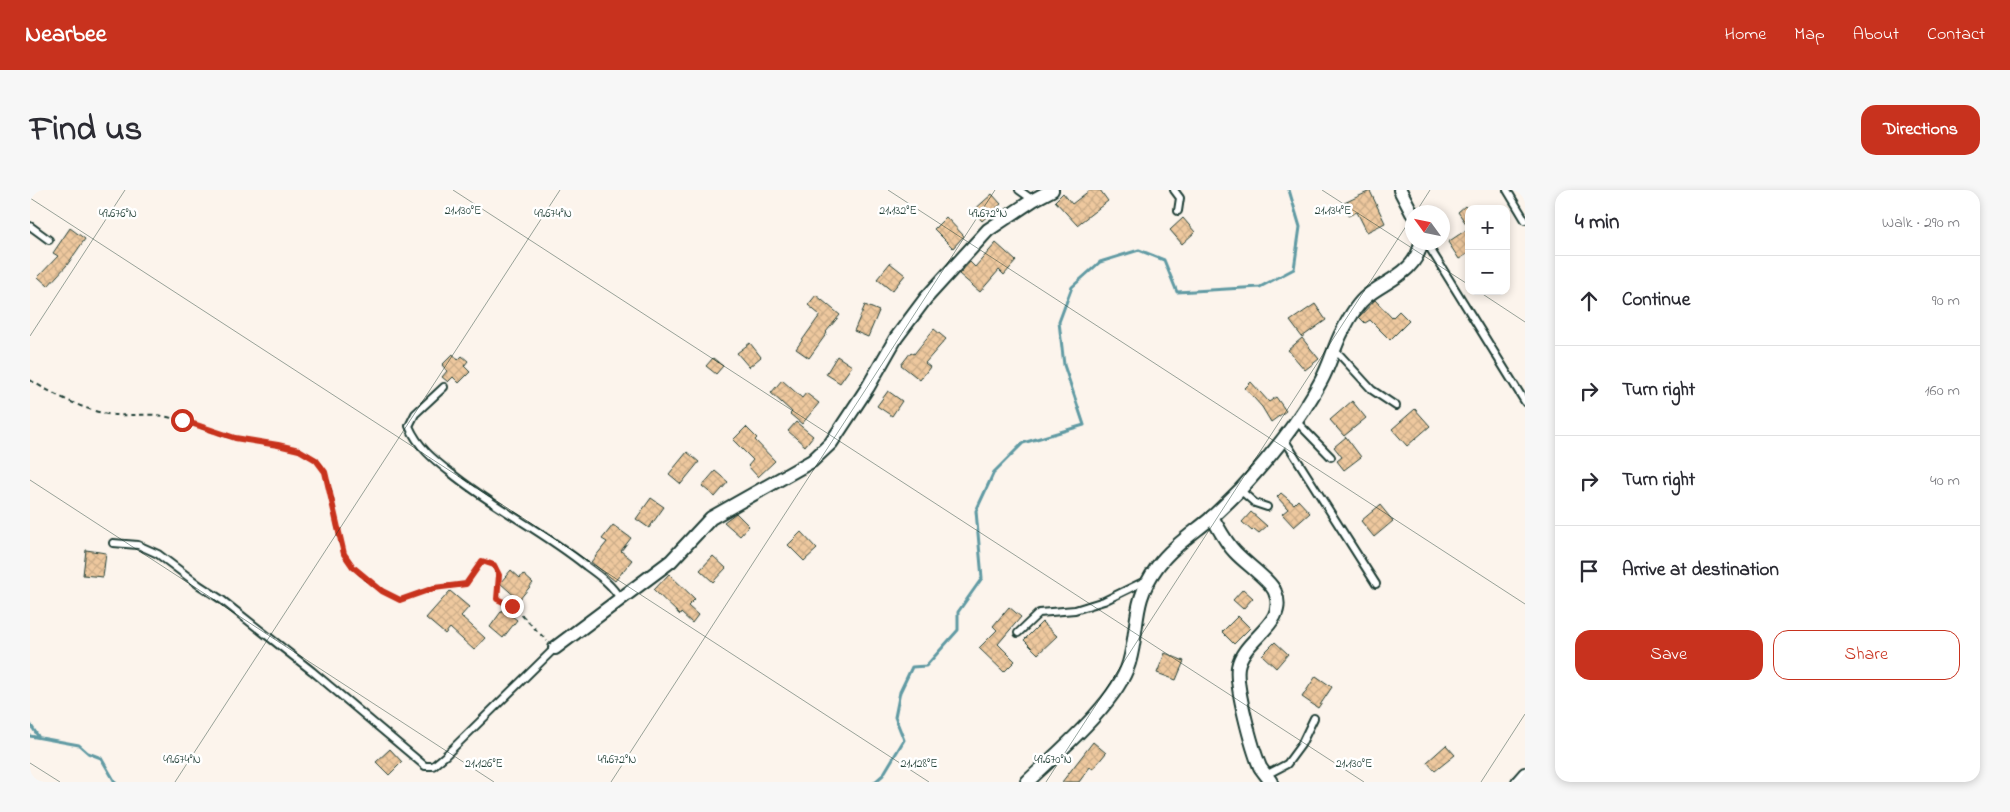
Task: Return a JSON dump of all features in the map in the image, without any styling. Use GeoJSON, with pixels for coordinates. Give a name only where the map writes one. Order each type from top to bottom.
{"type":"FeatureCollection","features":[{"type":"Feature","properties":{"kind":"street"},"geometry":{"type":"LineString","coordinates":[[555,648],[672,561],[711,518],[812,461],[831,443],[868,387],[896,338],[926,298],[988,230],[1033,200],[1052,190]]}},
{"type":"Feature","properties":{"kind":"street"},"geometry":{"type":"LineString","coordinates":[[1400,190],[1408,205]]}},
{"type":"Feature","properties":{"kind":"street"},"geometry":{"type":"LineString","coordinates":[[1026,782],[1078,733],[1118,689],[1129,664],[1136,612],[1141,596],[1148,580],[1159,565],[1180,543],[1212,518],[1240,490],[1284,439],[1297,422],[1321,381],[1347,321],[1357,307],[1367,296],[1390,282],[1412,264],[1420,250]]}},
{"type":"Feature","properties":{"kind":"street"},"geometry":{"type":"LineString","coordinates":[[1212,518],[1233,550],[1250,568],[1268,582],[1276,593],[1278,610],[1269,626],[1251,643],[1238,666],[1240,692],[1248,725],[1260,768],[1269,778]]}},
{"type":"Feature","properties":{"kind":"street"},"geometry":{"type":"LineString","coordinates":[[1518,782],[1525,774]]}},
{"type":"Feature","properties":{"kind":"lane"},"geometry":{"type":"LineString","coordinates":[[1018,190],[1033,200]]}},
{"type":"Feature","properties":{"kind":"lane"},"geometry":{"type":"LineString","coordinates":[[1174,190],[1180,198],[1178,210]]}},
{"type":"Feature","properties":{"kind":"lane"},"geometry":{"type":"LineString","coordinates":[[1508,190],[1525,220]]}},
{"type":"Feature","properties":{"kind":"lane"},"geometry":{"type":"LineString","coordinates":[[30,226],[50,240]]}},
{"type":"Feature","properties":{"kind":"lane"},"geometry":{"type":"LineString","coordinates":[[1431,250],[1525,402]]}},
{"type":"Feature","properties":{"kind":"lane"},"geometry":{"type":"LineString","coordinates":[[1334,352],[1340,355],[1372,390],[1396,406]]}},
{"type":"Feature","properties":{"kind":"lane"},"geometry":{"type":"LineString","coordinates":[[444,387],[415,414],[409,426],[414,439],[430,457],[461,482],[542,533],[573,555],[613,587],[621,600]]}},
{"type":"Feature","properties":{"kind":"lane"},"geometry":{"type":"LineString","coordinates":[[1297,422],[1330,458]]}},
{"type":"Feature","properties":{"kind":"lane"},"geometry":{"type":"LineString","coordinates":[[1284,439],[1376,584]]}},
{"type":"Feature","properties":{"kind":"lane"},"geometry":{"type":"LineString","coordinates":[[1240,490],[1255,503],[1267,507]]}},
{"type":"Feature","properties":{"kind":"lane"},"geometry":{"type":"LineString","coordinates":[[113,543],[138,545],[158,554],[199,586],[222,600],[312,671],[425,766],[433,766],[445,756],[555,648]]}},
{"type":"Feature","properties":{"kind":"lane"},"geometry":{"type":"LineString","coordinates":[[1018,633],[1039,613],[1075,610],[1104,601],[1148,580]]}},
{"type":"Feature","properties":{"kind":"lane"},"geometry":{"type":"LineString","coordinates":[[1269,778],[1287,764],[1302,746],[1314,718]]}},
{"type":"Feature","properties":{"kind":"path"},"geometry":{"type":"LineString","coordinates":[[30,380],[84,407],[107,413],[115,415],[160,415],[182,420],[235,438],[299,450],[316,460],[325,472],[344,554],[353,567],[382,591],[400,600],[434,588],[466,584],[482,561],[494,565],[499,575],[497,599],[512,606],[555,648]]}},
{"type":"Feature","properties":{"kind":"building"},"geometry":{"type":"Polygon","coordinates":[[[1090,190],[1100,190],[1108,201],[1077,225],[1055,201],[1063,193],[1072,204],[1090,190]]]}},
{"type":"Feature","properties":{"kind":"building"},"geometry":{"type":"Polygon","coordinates":[[[1370,191],[1385,223],[1367,232],[1357,212],[1348,216],[1342,204],[1370,191]]]}},
{"type":"Feature","properties":{"kind":"building"},"geometry":{"type":"Polygon","coordinates":[[[992,194],[1001,204],[982,221],[973,211],[992,194]]]}},
{"type":"Feature","properties":{"kind":"building"},"geometry":{"type":"Polygon","coordinates":[[[1465,206],[1465,222],[1458,212],[1465,206]]]}},
{"type":"Feature","properties":{"kind":"building"},"geometry":{"type":"Polygon","coordinates":[[[946,217],[964,236],[953,248],[934,229],[946,217]]]}},
{"type":"Feature","properties":{"kind":"building"},"geometry":{"type":"Polygon","coordinates":[[[1183,218],[1195,232],[1182,244],[1170,230],[1183,218]]]}},
{"type":"Feature","properties":{"kind":"building"},"geometry":{"type":"Polygon","coordinates":[[[70,228],[85,239],[67,265],[48,286],[38,277],[58,256],[53,253],[70,228]]]}},
{"type":"Feature","properties":{"kind":"building"},"geometry":{"type":"Polygon","coordinates":[[[1465,231],[1465,255],[1459,259],[1450,245],[1450,241],[1465,231]]]}},
{"type":"Feature","properties":{"kind":"building"},"geometry":{"type":"Polygon","coordinates":[[[996,243],[1016,261],[1004,275],[999,270],[980,292],[959,274],[970,262],[975,267],[996,243]]]}},
{"type":"Feature","properties":{"kind":"building"},"geometry":{"type":"Polygon","coordinates":[[[890,263],[905,275],[892,291],[877,279],[890,263]]]}},
{"type":"Feature","properties":{"kind":"building"},"geometry":{"type":"Polygon","coordinates":[[[816,295],[840,315],[809,358],[796,349],[820,315],[808,305],[816,295]]]}},
{"type":"Feature","properties":{"kind":"building"},"geometry":{"type":"Polygon","coordinates":[[[1375,300],[1392,318],[1399,311],[1409,321],[1390,340],[1370,320],[1365,323],[1359,317],[1375,300]]]}},
{"type":"Feature","properties":{"kind":"building"},"geometry":{"type":"Polygon","coordinates":[[[1315,304],[1326,320],[1302,337],[1290,321],[1315,304]]]}},
{"type":"Feature","properties":{"kind":"building"},"geometry":{"type":"Polygon","coordinates":[[[865,305],[879,311],[868,337],[854,331],[865,305]]]}},
{"type":"Feature","properties":{"kind":"building"},"geometry":{"type":"Polygon","coordinates":[[[934,329],[946,339],[925,363],[930,367],[920,380],[901,365],[911,352],[914,354],[934,329]]]}},
{"type":"Feature","properties":{"kind":"building"},"geometry":{"type":"Polygon","coordinates":[[[1302,338],[1319,359],[1305,370],[1288,350],[1302,338]]]}},
{"type":"Feature","properties":{"kind":"building"},"geometry":{"type":"Polygon","coordinates":[[[750,343],[761,357],[749,367],[737,353],[750,343]]]}},
{"type":"Feature","properties":{"kind":"building"},"geometry":{"type":"Polygon","coordinates":[[[453,354],[458,360],[462,356],[468,361],[464,366],[470,372],[459,383],[453,377],[448,382],[442,377],[447,371],[442,365],[453,354]]]}},
{"type":"Feature","properties":{"kind":"building"},"geometry":{"type":"Polygon","coordinates":[[[837,356],[852,366],[840,383],[826,374],[837,356]]]}},
{"type":"Feature","properties":{"kind":"building"},"geometry":{"type":"Polygon","coordinates":[[[713,358],[723,366],[716,374],[706,366],[713,358]]]}},
{"type":"Feature","properties":{"kind":"building"},"geometry":{"type":"Polygon","coordinates":[[[782,380],[802,398],[806,393],[819,403],[802,424],[771,393],[782,380]]]}},
{"type":"Feature","properties":{"kind":"building"},"geometry":{"type":"Polygon","coordinates":[[[1251,382],[1269,402],[1276,397],[1286,411],[1271,422],[1262,407],[1245,388],[1251,382]]]}},
{"type":"Feature","properties":{"kind":"building"},"geometry":{"type":"Polygon","coordinates":[[[888,391],[902,401],[892,416],[877,406],[888,391]]]}},
{"type":"Feature","properties":{"kind":"building"},"geometry":{"type":"Polygon","coordinates":[[[1352,401],[1366,418],[1344,436],[1330,420],[1352,401]]]}},
{"type":"Feature","properties":{"kind":"building"},"geometry":{"type":"Polygon","coordinates":[[[1415,409],[1430,426],[1407,446],[1392,429],[1415,409]]]}},
{"type":"Feature","properties":{"kind":"building"},"geometry":{"type":"Polygon","coordinates":[[[796,422],[813,436],[805,446],[788,431],[796,422]]]}},
{"type":"Feature","properties":{"kind":"building"},"geometry":{"type":"Polygon","coordinates":[[[746,427],[757,438],[755,440],[775,461],[758,477],[748,466],[753,460],[733,440],[746,427]]]}},
{"type":"Feature","properties":{"kind":"building"},"geometry":{"type":"Polygon","coordinates":[[[1346,437],[1361,457],[1344,470],[1337,461],[1342,457],[1334,447],[1346,437]]]}},
{"type":"Feature","properties":{"kind":"building"},"geometry":{"type":"Polygon","coordinates":[[[687,452],[699,462],[681,484],[669,474],[687,452]]]}},
{"type":"Feature","properties":{"kind":"building"},"geometry":{"type":"Polygon","coordinates":[[[715,471],[728,482],[715,497],[702,486],[715,471]]]}},
{"type":"Feature","properties":{"kind":"building"},"geometry":{"type":"Polygon","coordinates":[[[1281,493],[1294,504],[1298,500],[1310,513],[1294,527],[1282,514],[1288,509],[1277,497],[1281,493]]]}},
{"type":"Feature","properties":{"kind":"building"},"geometry":{"type":"Polygon","coordinates":[[[651,498],[664,507],[649,528],[636,519],[651,498]]]}},
{"type":"Feature","properties":{"kind":"building"},"geometry":{"type":"Polygon","coordinates":[[[1380,505],[1393,521],[1374,537],[1361,521],[1380,505]]]}},
{"type":"Feature","properties":{"kind":"building"},"geometry":{"type":"Polygon","coordinates":[[[1251,512],[1267,526],[1259,533],[1254,529],[1252,531],[1242,522],[1251,512]]]}},
{"type":"Feature","properties":{"kind":"building"},"geometry":{"type":"Polygon","coordinates":[[[736,513],[749,526],[740,536],[724,522],[736,513]]]}},
{"type":"Feature","properties":{"kind":"building"},"geometry":{"type":"Polygon","coordinates":[[[613,525],[631,538],[621,551],[632,560],[615,581],[591,562],[607,542],[602,539],[613,525]]]}},
{"type":"Feature","properties":{"kind":"building"},"geometry":{"type":"Polygon","coordinates":[[[801,532],[817,549],[804,561],[788,545],[801,532]]]}},
{"type":"Feature","properties":{"kind":"building"},"geometry":{"type":"Polygon","coordinates":[[[86,550],[106,553],[103,577],[83,575],[86,550]]]}},
{"type":"Feature","properties":{"kind":"building"},"geometry":{"type":"Polygon","coordinates":[[[713,556],[726,568],[713,582],[700,570],[713,556]]]}},
{"type":"Feature","properties":{"kind":"building"},"geometry":{"type":"Polygon","coordinates":[[[511,570],[520,578],[523,574],[533,583],[519,600],[500,583],[511,570]]]}},
{"type":"Feature","properties":{"kind":"building"},"geometry":{"type":"Polygon","coordinates":[[[669,574],[695,599],[688,606],[698,615],[692,623],[681,613],[680,615],[654,590],[669,574]]]}},
{"type":"Feature","properties":{"kind":"building"},"geometry":{"type":"Polygon","coordinates":[[[1243,589],[1253,598],[1243,609],[1233,600],[1243,589]]]}},
{"type":"Feature","properties":{"kind":"building"},"geometry":{"type":"Polygon","coordinates":[[[450,591],[469,607],[461,616],[485,638],[474,650],[450,628],[445,634],[426,618],[450,591]]]}},
{"type":"Feature","properties":{"kind":"building"},"geometry":{"type":"Polygon","coordinates":[[[1009,607],[1021,617],[998,644],[1015,661],[1004,672],[979,648],[997,630],[993,626],[1009,607]]]}},
{"type":"Feature","properties":{"kind":"building"},"geometry":{"type":"Polygon","coordinates":[[[503,609],[517,620],[503,638],[490,627],[503,609]]]}},
{"type":"Feature","properties":{"kind":"building"},"geometry":{"type":"Polygon","coordinates":[[[1238,616],[1250,628],[1234,644],[1222,632],[1238,616]]]}},
{"type":"Feature","properties":{"kind":"building"},"geometry":{"type":"Polygon","coordinates":[[[1042,622],[1057,636],[1038,654],[1024,640],[1042,622]]]}},
{"type":"Feature","properties":{"kind":"building"},"geometry":{"type":"Polygon","coordinates":[[[1275,642],[1288,654],[1276,668],[1262,655],[1275,642]]]}},
{"type":"Feature","properties":{"kind":"building"},"geometry":{"type":"Polygon","coordinates":[[[1165,653],[1184,661],[1176,680],[1157,673],[1165,653]]]}},
{"type":"Feature","properties":{"kind":"building"},"geometry":{"type":"Polygon","coordinates":[[[1316,676],[1332,687],[1318,708],[1302,697],[1316,676]]]}},
{"type":"Feature","properties":{"kind":"building"},"geometry":{"type":"Polygon","coordinates":[[[1093,742],[1106,753],[1093,769],[1090,767],[1079,782],[1062,782],[1093,742]]]}},
{"type":"Feature","properties":{"kind":"building"},"geometry":{"type":"Polygon","coordinates":[[[1446,745],[1455,755],[1435,771],[1427,762],[1446,745]]]}},
{"type":"Feature","properties":{"kind":"building"},"geometry":{"type":"Polygon","coordinates":[[[390,749],[402,762],[389,775],[376,762],[390,749]]]}},
{"type":"Feature","properties":{"kind":"waterway"},"geometry":{"type":"LineString","coordinates":[[875,782],[883,775],[904,740],[895,717],[900,692],[912,667],[926,666],[958,630],[958,612],[982,578],[976,511],[994,472],[1023,443],[1084,425],[1064,365],[1059,322],[1072,287],[1100,262],[1139,250],[1164,260],[1177,292],[1260,287],[1294,269],[1300,227],[1289,190]]}},
{"type":"Feature","properties":{"kind":"waterway"},"geometry":{"type":"LineString","coordinates":[[30,724],[38,736]]}},
{"type":"Feature","properties":{"kind":"waterway"},"geometry":{"type":"LineString","coordinates":[[30,736],[79,745],[88,753],[101,758],[115,782]]}},
{"type":"Feature","properties":{"kind":"route"},"geometry":{"type":"LineString","coordinates":[[182,420],[235,438],[299,450],[316,460],[325,472],[344,554],[353,567],[382,591],[400,600],[434,588],[466,584],[482,561],[494,565],[499,575],[497,599],[512,606]]}}]}
